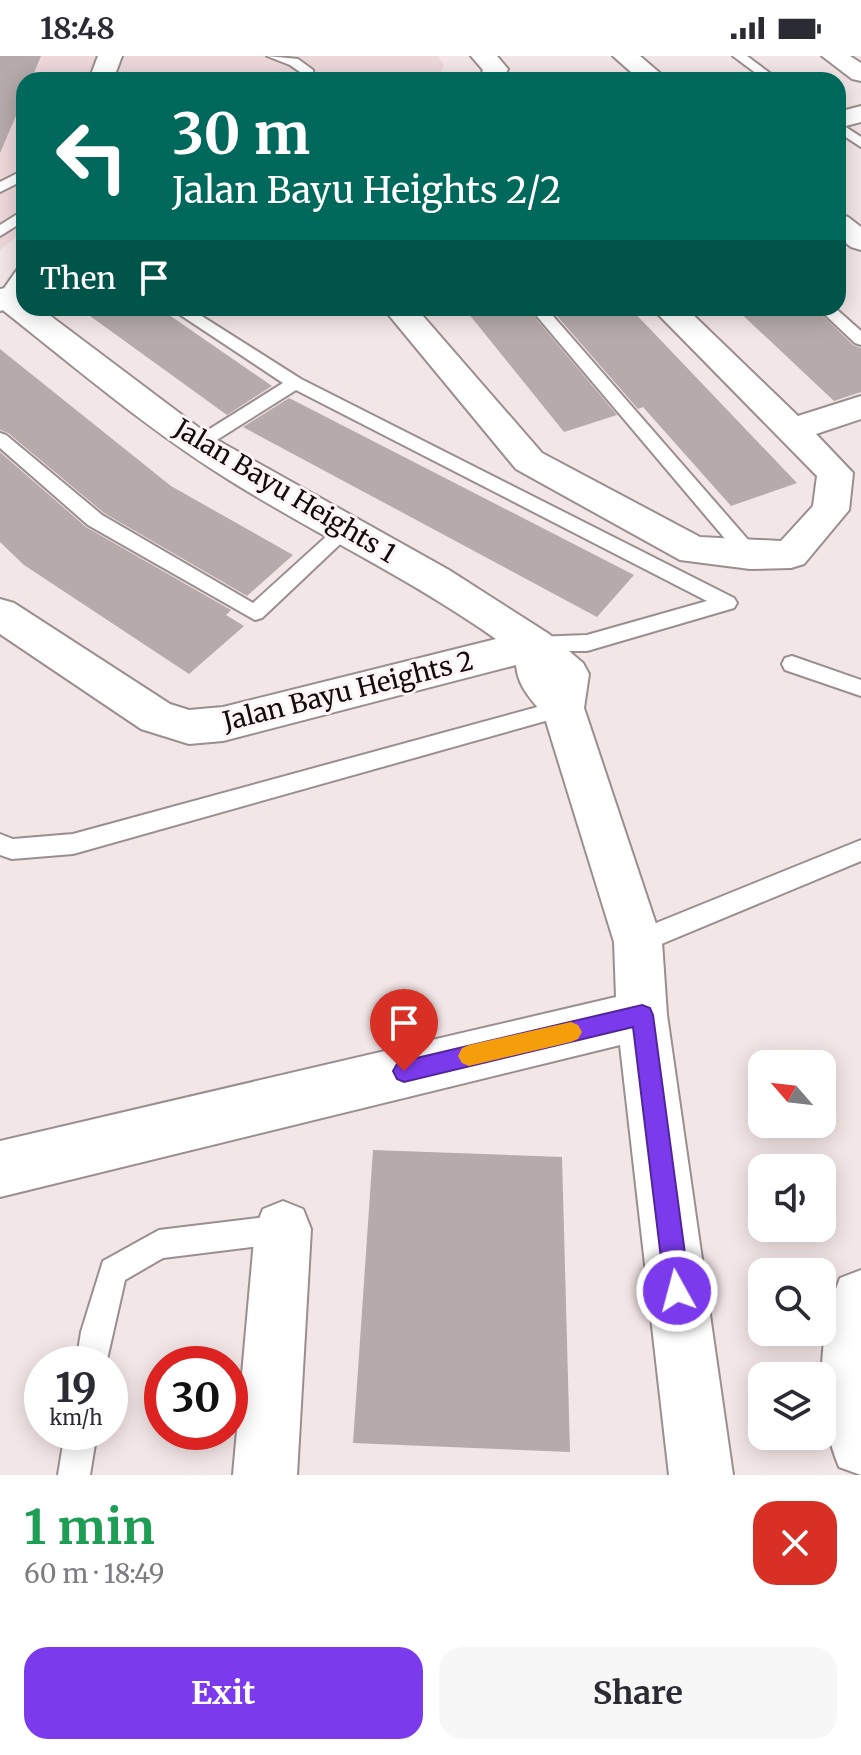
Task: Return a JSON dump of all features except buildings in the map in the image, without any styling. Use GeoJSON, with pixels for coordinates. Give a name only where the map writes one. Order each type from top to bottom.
{"type":"FeatureCollection","features":[{"type":"Feature","properties":{"kind":"street"},"geometry":{"type":"LineString","coordinates":[[483,56],[496,69],[495,72]]}},
{"type":"Feature","properties":{"kind":"street"},"geometry":{"type":"LineString","coordinates":[[625,56],[646,72]]}},
{"type":"Feature","properties":{"kind":"street"},"geometry":{"type":"LineString","coordinates":[[834,56],[861,74]]}},
{"type":"Feature","properties":{"kind":"street","name":"Jalan Bayu Heights 1"},"geometry":{"type":"LineString","coordinates":[[41,316],[198,444],[466,598],[535,645],[568,674],[563,708]]}},
{"type":"Feature","properties":{"kind":"street"},"geometry":{"type":"LineString","coordinates":[[406,316],[529,461],[693,550],[750,555],[791,554],[831,510],[835,473],[676,316]]}},
{"type":"Feature","properties":{"kind":"street"},"geometry":{"type":"LineString","coordinates":[[791,430],[861,407]]}},
{"type":"Feature","properties":{"kind":"street","name":"Jalan Bayu Heights 2"},"geometry":{"type":"LineString","coordinates":[[0,614],[156,717],[189,727],[223,724],[535,645]]}},
{"type":"Feature","properties":{"kind":"street"},"geometry":{"type":"LineString","coordinates":[[563,708],[638,942],[642,1015],[701,1475]]}},
{"type":"Feature","properties":{"kind":"street"},"geometry":{"type":"LineString","coordinates":[[0,1169],[47,1155],[642,1015]]}},
{"type":"Feature","properties":{"kind":"street"},"geometry":{"type":"LineString","coordinates":[[265,1475],[283,1229]]}},
{"type":"Feature","properties":{"kind":"street"},"geometry":{"type":"LineString","coordinates":[[861,1299],[850,1393],[861,1445]]}},
{"type":"Feature","properties":{"kind":"lane"},"geometry":{"type":"LineString","coordinates":[[273,56],[297,59]]}},
{"type":"Feature","properties":{"kind":"lane"},"geometry":{"type":"LineString","coordinates":[[739,56],[762,72]]}},
{"type":"Feature","properties":{"kind":"lane"},"geometry":{"type":"LineString","coordinates":[[190,316],[295,383],[727,603],[587,643],[535,645]]}},
{"type":"Feature","properties":{"kind":"lane"},"geometry":{"type":"LineString","coordinates":[[545,316],[750,555]]}},
{"type":"Feature","properties":{"kind":"lane"},"geometry":{"type":"LineString","coordinates":[[835,316],[861,340]]}},
{"type":"Feature","properties":{"kind":"lane"},"geometry":{"type":"LineString","coordinates":[[198,444],[295,383]]}},
{"type":"Feature","properties":{"kind":"lane"},"geometry":{"type":"LineString","coordinates":[[0,439],[95,520],[255,613],[346,530]]}},
{"type":"Feature","properties":{"kind":"lane"},"geometry":{"type":"LineString","coordinates":[[792,664],[861,688]]}},
{"type":"Feature","properties":{"kind":"lane"},"geometry":{"type":"LineString","coordinates":[[0,844],[12,849],[73,844],[563,708]]}},
{"type":"Feature","properties":{"kind":"lane"},"geometry":{"type":"LineString","coordinates":[[638,942],[861,850]]}},
{"type":"Feature","properties":{"kind":"lane"},"geometry":{"type":"LineString","coordinates":[[94,1346],[113,1271],[159,1244],[283,1229]]}},
{"type":"Feature","properties":{"kind":"lane"},"geometry":{"type":"LineString","coordinates":[[74,1475],[78,1450]]}},
{"type":"Feature","properties":{"kind":"shaded area"},"geometry":{"type":"Polygon","coordinates":[[[0,56],[438,56],[444,66],[441,72],[16,72],[16,237],[0,250],[0,56]]]}},
{"type":"Feature","properties":{"kind":"slow traffic"},"geometry":{"type":"LineString","coordinates":[[469,1056],[571,1032]]}},
{"type":"Feature","properties":{"kind":"route"},"geometry":{"type":"LineString","coordinates":[[404,1071],[642,1015],[677,1291]]}}]}
